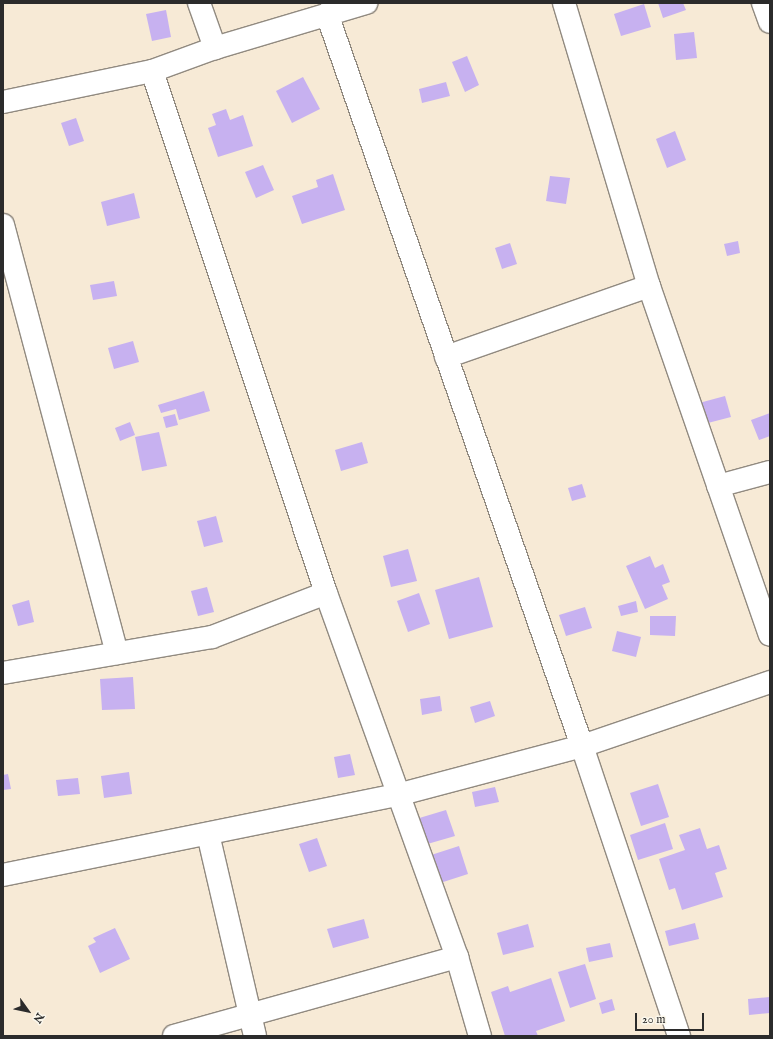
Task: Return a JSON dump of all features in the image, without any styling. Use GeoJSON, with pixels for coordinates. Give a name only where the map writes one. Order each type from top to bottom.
{"type":"FeatureCollection","features":[{"type":"Feature","properties":{"kind":"street"},"geometry":{"type":"LineString","coordinates":[[199,3],[215,48]]}},
{"type":"Feature","properties":{"kind":"street"},"geometry":{"type":"LineString","coordinates":[[3,102],[152,71],[215,48],[366,3]]}},
{"type":"Feature","properties":{"kind":"street"},"geometry":{"type":"LineString","coordinates":[[564,3],[649,286],[770,636]]}},
{"type":"Feature","properties":{"kind":"street"},"geometry":{"type":"LineString","coordinates":[[763,3],[770,22]]}},
{"type":"Feature","properties":{"kind":"street"},"geometry":{"type":"LineString","coordinates":[[327,14],[582,746],[679,1036]]}},
{"type":"Feature","properties":{"kind":"street"},"geometry":{"type":"LineString","coordinates":[[152,71],[326,593],[397,795],[457,957],[480,1036]]}},
{"type":"Feature","properties":{"kind":"street"},"geometry":{"type":"LineString","coordinates":[[3,225],[117,653]]}},
{"type":"Feature","properties":{"kind":"street"},"geometry":{"type":"LineString","coordinates":[[446,357],[649,286]]}},
{"type":"Feature","properties":{"kind":"street"},"geometry":{"type":"LineString","coordinates":[[718,486],[770,472]]}},
{"type":"Feature","properties":{"kind":"street"},"geometry":{"type":"LineString","coordinates":[[3,673],[212,637],[326,593]]}},
{"type":"Feature","properties":{"kind":"street"},"geometry":{"type":"LineString","coordinates":[[3,875],[397,795],[582,746],[770,682]]}},
{"type":"Feature","properties":{"kind":"street"},"geometry":{"type":"LineString","coordinates":[[208,834],[253,1027]]}},
{"type":"Feature","properties":{"kind":"street"},"geometry":{"type":"LineString","coordinates":[[174,1036],[253,1027],[457,957]]}},
{"type":"Feature","properties":{"kind":"building"},"geometry":{"type":"Polygon","coordinates":[[[658,3],[683,3],[686,10],[663,18],[658,3]]]}},
{"type":"Feature","properties":{"kind":"building"},"geometry":{"type":"Polygon","coordinates":[[[644,4],[651,27],[621,36],[614,14],[644,4]]]}},
{"type":"Feature","properties":{"kind":"building"},"geometry":{"type":"Polygon","coordinates":[[[166,10],[171,37],[152,41],[146,14],[166,10]]]}},
{"type":"Feature","properties":{"kind":"building"},"geometry":{"type":"Polygon","coordinates":[[[694,32],[697,58],[676,60],[674,34],[694,32]]]}},
{"type":"Feature","properties":{"kind":"building"},"geometry":{"type":"Polygon","coordinates":[[[467,56],[479,85],[465,92],[452,62],[467,56]]]}},
{"type":"Feature","properties":{"kind":"building"},"geometry":{"type":"Polygon","coordinates":[[[303,77],[320,109],[292,123],[276,91],[303,77]]]}},
{"type":"Feature","properties":{"kind":"building"},"geometry":{"type":"Polygon","coordinates":[[[446,82],[450,96],[422,103],[419,89],[446,82]]]}},
{"type":"Feature","properties":{"kind":"building"},"geometry":{"type":"Polygon","coordinates":[[[226,109],[230,120],[243,115],[253,146],[218,157],[208,128],[216,125],[212,114],[226,109]]]}},
{"type":"Feature","properties":{"kind":"building"},"geometry":{"type":"Polygon","coordinates":[[[76,118],[84,141],[69,146],[61,123],[76,118]]]}},
{"type":"Feature","properties":{"kind":"building"},"geometry":{"type":"Polygon","coordinates":[[[675,131],[686,160],[667,168],[656,139],[675,131]]]}},
{"type":"Feature","properties":{"kind":"building"},"geometry":{"type":"Polygon","coordinates":[[[263,165],[274,190],[256,198],[245,172],[263,165]]]}},
{"type":"Feature","properties":{"kind":"building"},"geometry":{"type":"Polygon","coordinates":[[[333,174],[345,210],[302,224],[292,196],[318,187],[316,180],[333,174]]]}},
{"type":"Feature","properties":{"kind":"building"},"geometry":{"type":"Polygon","coordinates":[[[550,176],[570,178],[566,204],[546,201],[550,176]]]}},
{"type":"Feature","properties":{"kind":"building"},"geometry":{"type":"Polygon","coordinates":[[[134,193],[140,218],[107,226],[101,202],[134,193]]]}},
{"type":"Feature","properties":{"kind":"building"},"geometry":{"type":"Polygon","coordinates":[[[738,241],[740,253],[727,256],[724,244],[738,241]]]}},
{"type":"Feature","properties":{"kind":"building"},"geometry":{"type":"Polygon","coordinates":[[[510,243],[517,264],[502,269],[495,248],[510,243]]]}},
{"type":"Feature","properties":{"kind":"building"},"geometry":{"type":"Polygon","coordinates":[[[114,281],[117,296],[93,300],[90,285],[114,281]]]}},
{"type":"Feature","properties":{"kind":"building"},"geometry":{"type":"Polygon","coordinates":[[[133,341],[139,362],[114,369],[108,348],[133,341]]]}},
{"type":"Feature","properties":{"kind":"building"},"geometry":{"type":"Polygon","coordinates":[[[204,391],[210,411],[179,420],[176,409],[161,413],[158,405],[204,391]]]}},
{"type":"Feature","properties":{"kind":"building"},"geometry":{"type":"Polygon","coordinates":[[[725,396],[731,417],[704,424],[699,403],[725,396]]]}},
{"type":"Feature","properties":{"kind":"building"},"geometry":{"type":"Polygon","coordinates":[[[770,413],[770,436],[759,440],[751,420],[770,413]]]}},
{"type":"Feature","properties":{"kind":"building"},"geometry":{"type":"Polygon","coordinates":[[[175,414],[178,425],[166,428],[163,417],[175,414]]]}},
{"type":"Feature","properties":{"kind":"building"},"geometry":{"type":"Polygon","coordinates":[[[130,422],[135,435],[120,441],[115,428],[130,422]]]}},
{"type":"Feature","properties":{"kind":"building"},"geometry":{"type":"Polygon","coordinates":[[[159,432],[167,466],[142,471],[135,437],[159,432]]]}},
{"type":"Feature","properties":{"kind":"building"},"geometry":{"type":"Polygon","coordinates":[[[362,442],[368,463],[341,471],[335,450],[362,442]]]}},
{"type":"Feature","properties":{"kind":"building"},"geometry":{"type":"Polygon","coordinates":[[[582,484],[586,497],[572,501],[568,488],[582,484]]]}},
{"type":"Feature","properties":{"kind":"building"},"geometry":{"type":"Polygon","coordinates":[[[216,516],[223,542],[204,547],[197,521],[216,516]]]}},
{"type":"Feature","properties":{"kind":"building"},"geometry":{"type":"Polygon","coordinates":[[[408,549],[417,581],[391,587],[383,556],[408,549]]]}},
{"type":"Feature","properties":{"kind":"building"},"geometry":{"type":"Polygon","coordinates":[[[650,556],[655,568],[663,564],[670,582],[662,585],[668,599],[645,609],[626,566],[650,556]]]}},
{"type":"Feature","properties":{"kind":"building"},"geometry":{"type":"Polygon","coordinates":[[[479,577],[493,627],[449,639],[435,590],[479,577]]]}},
{"type":"Feature","properties":{"kind":"building"},"geometry":{"type":"Polygon","coordinates":[[[207,587],[214,612],[198,616],[191,591],[207,587]]]}},
{"type":"Feature","properties":{"kind":"building"},"geometry":{"type":"Polygon","coordinates":[[[419,593],[430,624],[408,632],[397,601],[419,593]]]}},
{"type":"Feature","properties":{"kind":"building"},"geometry":{"type":"Polygon","coordinates":[[[29,600],[34,622],[18,626],[12,605],[29,600]]]}},
{"type":"Feature","properties":{"kind":"building"},"geometry":{"type":"Polygon","coordinates":[[[636,601],[638,612],[621,616],[618,606],[636,601]]]}},
{"type":"Feature","properties":{"kind":"building"},"geometry":{"type":"Polygon","coordinates":[[[585,607],[592,628],[566,636],[559,615],[585,607]]]}},
{"type":"Feature","properties":{"kind":"building"},"geometry":{"type":"Polygon","coordinates":[[[650,616],[676,616],[675,636],[650,635],[650,616]]]}},
{"type":"Feature","properties":{"kind":"building"},"geometry":{"type":"Polygon","coordinates":[[[617,631],[641,637],[636,657],[612,651],[617,631]]]}},
{"type":"Feature","properties":{"kind":"building"},"geometry":{"type":"Polygon","coordinates":[[[133,677],[135,709],[102,710],[100,679],[133,677]]]}},
{"type":"Feature","properties":{"kind":"building"},"geometry":{"type":"Polygon","coordinates":[[[440,696],[442,711],[422,715],[420,699],[440,696]]]}},
{"type":"Feature","properties":{"kind":"building"},"geometry":{"type":"Polygon","coordinates":[[[490,701],[495,716],[475,723],[470,707],[490,701]]]}},
{"type":"Feature","properties":{"kind":"building"},"geometry":{"type":"Polygon","coordinates":[[[350,754],[355,775],[338,778],[334,757],[350,754]]]}},
{"type":"Feature","properties":{"kind":"building"},"geometry":{"type":"Polygon","coordinates":[[[129,772],[132,794],[104,798],[101,776],[129,772]]]}},
{"type":"Feature","properties":{"kind":"building"},"geometry":{"type":"Polygon","coordinates":[[[8,774],[11,789],[3,790],[3,775],[8,774]]]}},
{"type":"Feature","properties":{"kind":"building"},"geometry":{"type":"Polygon","coordinates":[[[78,778],[80,794],[58,796],[56,780],[78,778]]]}},
{"type":"Feature","properties":{"kind":"building"},"geometry":{"type":"Polygon","coordinates":[[[658,784],[669,817],[641,826],[630,793],[658,784]]]}},
{"type":"Feature","properties":{"kind":"building"},"geometry":{"type":"Polygon","coordinates":[[[495,787],[499,802],[475,807],[472,792],[495,787]]]}},
{"type":"Feature","properties":{"kind":"building"},"geometry":{"type":"Polygon","coordinates":[[[446,810],[455,836],[424,845],[416,819],[446,810]]]}},
{"type":"Feature","properties":{"kind":"building"},"geometry":{"type":"Polygon","coordinates":[[[665,823],[673,849],[638,860],[630,835],[665,823]]]}},
{"type":"Feature","properties":{"kind":"building"},"geometry":{"type":"Polygon","coordinates":[[[700,828],[707,849],[719,845],[727,869],[715,873],[723,897],[682,910],[675,888],[669,890],[659,859],[685,850],[679,835],[700,828]]]}},
{"type":"Feature","properties":{"kind":"building"},"geometry":{"type":"Polygon","coordinates":[[[317,838],[327,866],[309,872],[299,844],[317,838]]]}},
{"type":"Feature","properties":{"kind":"building"},"geometry":{"type":"Polygon","coordinates":[[[459,846],[468,874],[437,884],[428,856],[459,846]]]}},
{"type":"Feature","properties":{"kind":"building"},"geometry":{"type":"Polygon","coordinates":[[[364,919],[369,938],[333,948],[327,929],[364,919]]]}},
{"type":"Feature","properties":{"kind":"building"},"geometry":{"type":"Polygon","coordinates":[[[695,923],[699,939],[669,946],[665,931],[695,923]]]}},
{"type":"Feature","properties":{"kind":"building"},"geometry":{"type":"Polygon","coordinates":[[[528,924],[534,947],[503,955],[497,933],[528,924]]]}},
{"type":"Feature","properties":{"kind":"building"},"geometry":{"type":"Polygon","coordinates":[[[115,928],[130,959],[100,973],[88,946],[96,942],[93,938],[115,928]]]}},
{"type":"Feature","properties":{"kind":"building"},"geometry":{"type":"Polygon","coordinates":[[[610,943],[613,957],[589,962],[586,948],[610,943]]]}},
{"type":"Feature","properties":{"kind":"building"},"geometry":{"type":"Polygon","coordinates":[[[585,964],[596,999],[570,1008],[558,972],[585,964]]]}},
{"type":"Feature","properties":{"kind":"building"},"geometry":{"type":"Polygon","coordinates":[[[551,978],[565,1021],[536,1031],[538,1036],[505,1036],[491,992],[508,986],[510,992],[551,978]]]}},
{"type":"Feature","properties":{"kind":"building"},"geometry":{"type":"Polygon","coordinates":[[[770,997],[770,1013],[749,1015],[748,999],[770,997]]]}},
{"type":"Feature","properties":{"kind":"building"},"geometry":{"type":"Polygon","coordinates":[[[612,999],[615,1010],[602,1014],[599,1003],[612,999]]]}}]}
